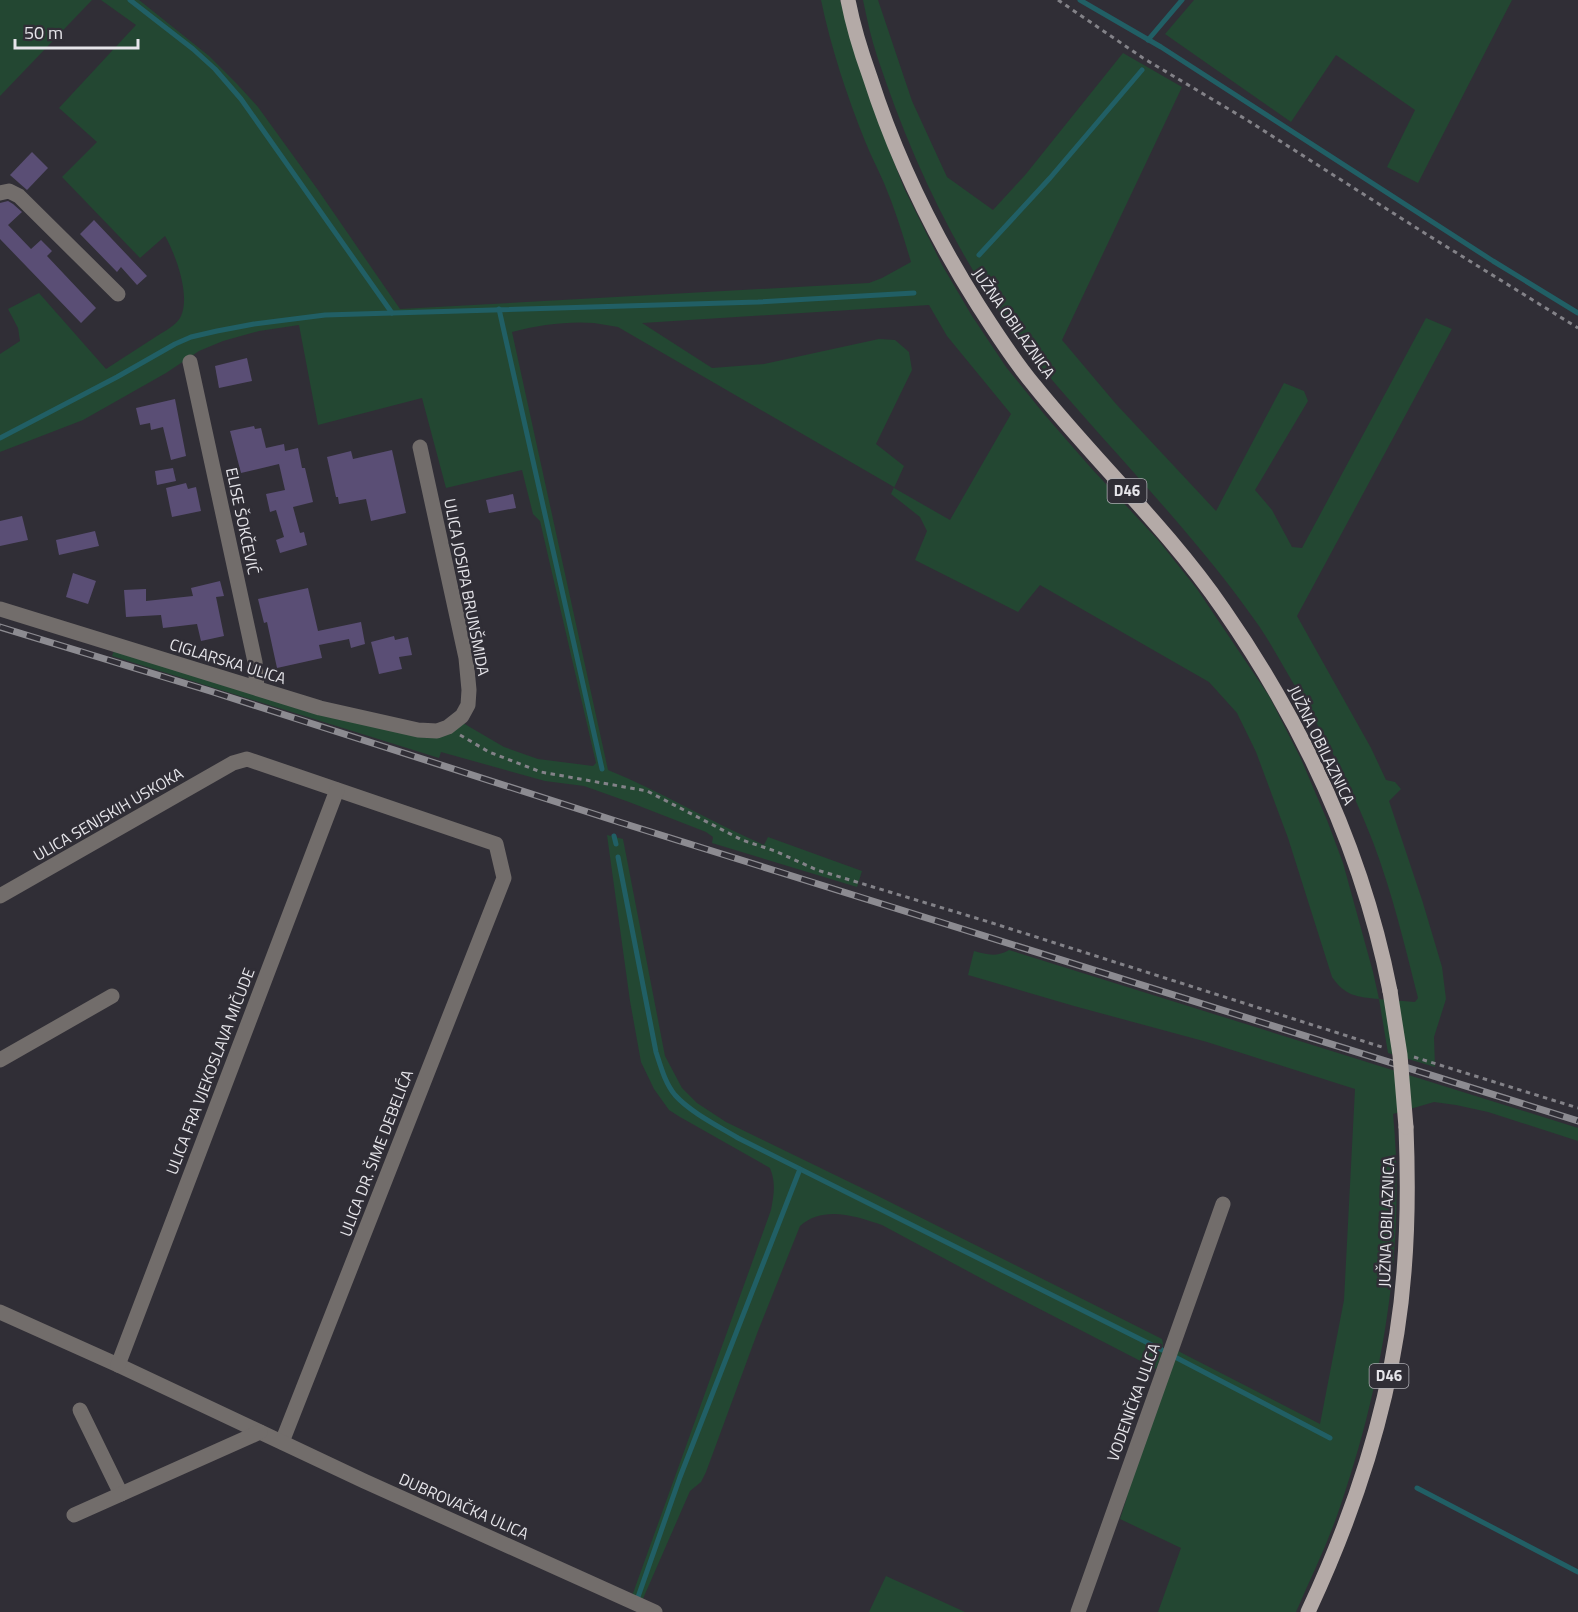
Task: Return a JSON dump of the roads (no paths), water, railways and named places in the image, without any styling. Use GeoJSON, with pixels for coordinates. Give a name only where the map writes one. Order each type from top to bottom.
{"type":"FeatureCollection","features":[{"type":"Feature","properties":{"kind":"main road","name":"JUŽNA OBILAZNICA"},"geometry":{"type":"LineString","coordinates":[[848,0],[876,97],[897,152],[941,244],[1011,356],[1035,387],[1172,543],[1222,607],[1264,671],[1300,734],[1325,787],[1348,843],[1382,949],[1402,1066],[1406,1127],[1407,1217],[1404,1274],[1396,1338],[1386,1390],[1369,1455],[1353,1506],[1308,1612]]}},
{"type":"Feature","properties":{"kind":"street"},"geometry":{"type":"LineString","coordinates":[[0,193],[9,191],[19,196],[118,294]]}},
{"type":"Feature","properties":{"kind":"street","name":"ELISE ŠOKČEVIĆ"},"geometry":{"type":"LineString","coordinates":[[190,362],[255,662],[257,688]]}},
{"type":"Feature","properties":{"kind":"street","name":"ULICA JOSIPA BRUNŠMIDA"},"geometry":{"type":"LineString","coordinates":[[420,447],[466,658],[468,705],[462,716],[448,728]]}},
{"type":"Feature","properties":{"kind":"street","name":"CIGLARSKA ULICA"},"geometry":{"type":"LineString","coordinates":[[0,609],[320,708],[401,727],[437,732],[448,728]]}},
{"type":"Feature","properties":{"kind":"street","name":"ULICA SENJSKIH USKOKA"},"geometry":{"type":"LineString","coordinates":[[0,896],[233,763],[247,759],[337,789]]}},
{"type":"Feature","properties":{"kind":"street","name":"ULICA DR. ŠIME DEBELIĆA"},"geometry":{"type":"LineString","coordinates":[[282,1442],[504,878],[496,844],[337,789]]}},
{"type":"Feature","properties":{"kind":"street","name":"ULICA FRA VJEKOSLAVA MIČUDE"},"geometry":{"type":"LineString","coordinates":[[118,1365],[337,789]]}},
{"type":"Feature","properties":{"kind":"street"},"geometry":{"type":"LineString","coordinates":[[0,1060],[112,996]]}},
{"type":"Feature","properties":{"kind":"street","name":"VODENIČKA ULICA"},"geometry":{"type":"LineString","coordinates":[[1078,1612],[1223,1204]]}},
{"type":"Feature","properties":{"kind":"street","name":"DUBROVAČKA ULICA"},"geometry":{"type":"LineString","coordinates":[[0,1312],[282,1442],[624,1606],[655,1612]]}},
{"type":"Feature","properties":{"kind":"street"},"geometry":{"type":"LineString","coordinates":[[80,1410],[121,1494]]}},
{"type":"Feature","properties":{"kind":"street"},"geometry":{"type":"LineString","coordinates":[[74,1515],[260,1432]]}},
{"type":"Feature","properties":{"kind":"waterway"},"geometry":{"type":"LineString","coordinates":[[130,0],[193,49],[215,69],[241,99],[392,313]]}},
{"type":"Feature","properties":{"kind":"waterway"},"geometry":{"type":"LineString","coordinates":[[1080,0],[1161,47],[1493,261],[1578,313]]}},
{"type":"Feature","properties":{"kind":"waterway"},"geometry":{"type":"LineString","coordinates":[[1148,40],[1182,0]]}},
{"type":"Feature","properties":{"kind":"waterway"},"geometry":{"type":"LineString","coordinates":[[979,255],[1050,178],[1142,70]]}},
{"type":"Feature","properties":{"kind":"waterway"},"geometry":{"type":"LineString","coordinates":[[0,438],[175,344],[191,337],[254,324],[325,315],[758,302],[914,293]]}},
{"type":"Feature","properties":{"kind":"waterway"},"geometry":{"type":"LineString","coordinates":[[499,309],[602,769]]}},
{"type":"Feature","properties":{"kind":"waterway"},"geometry":{"type":"LineString","coordinates":[[614,836],[616,844]]}},
{"type":"Feature","properties":{"kind":"waterway"},"geometry":{"type":"LineString","coordinates":[[618,857],[656,1052],[669,1085],[681,1101],[738,1138],[1162,1350]]}},
{"type":"Feature","properties":{"kind":"waterway"},"geometry":{"type":"LineString","coordinates":[[638,1597],[680,1477],[800,1169]]}},
{"type":"Feature","properties":{"kind":"waterway"},"geometry":{"type":"LineString","coordinates":[[1175,1357],[1330,1438]]}},
{"type":"Feature","properties":{"kind":"waterway"},"geometry":{"type":"LineString","coordinates":[[1417,1488],[1578,1572]]}},
{"type":"Feature","properties":{"kind":"railway"},"geometry":{"type":"LineString","coordinates":[[0,627],[1578,1121]]}}]}
